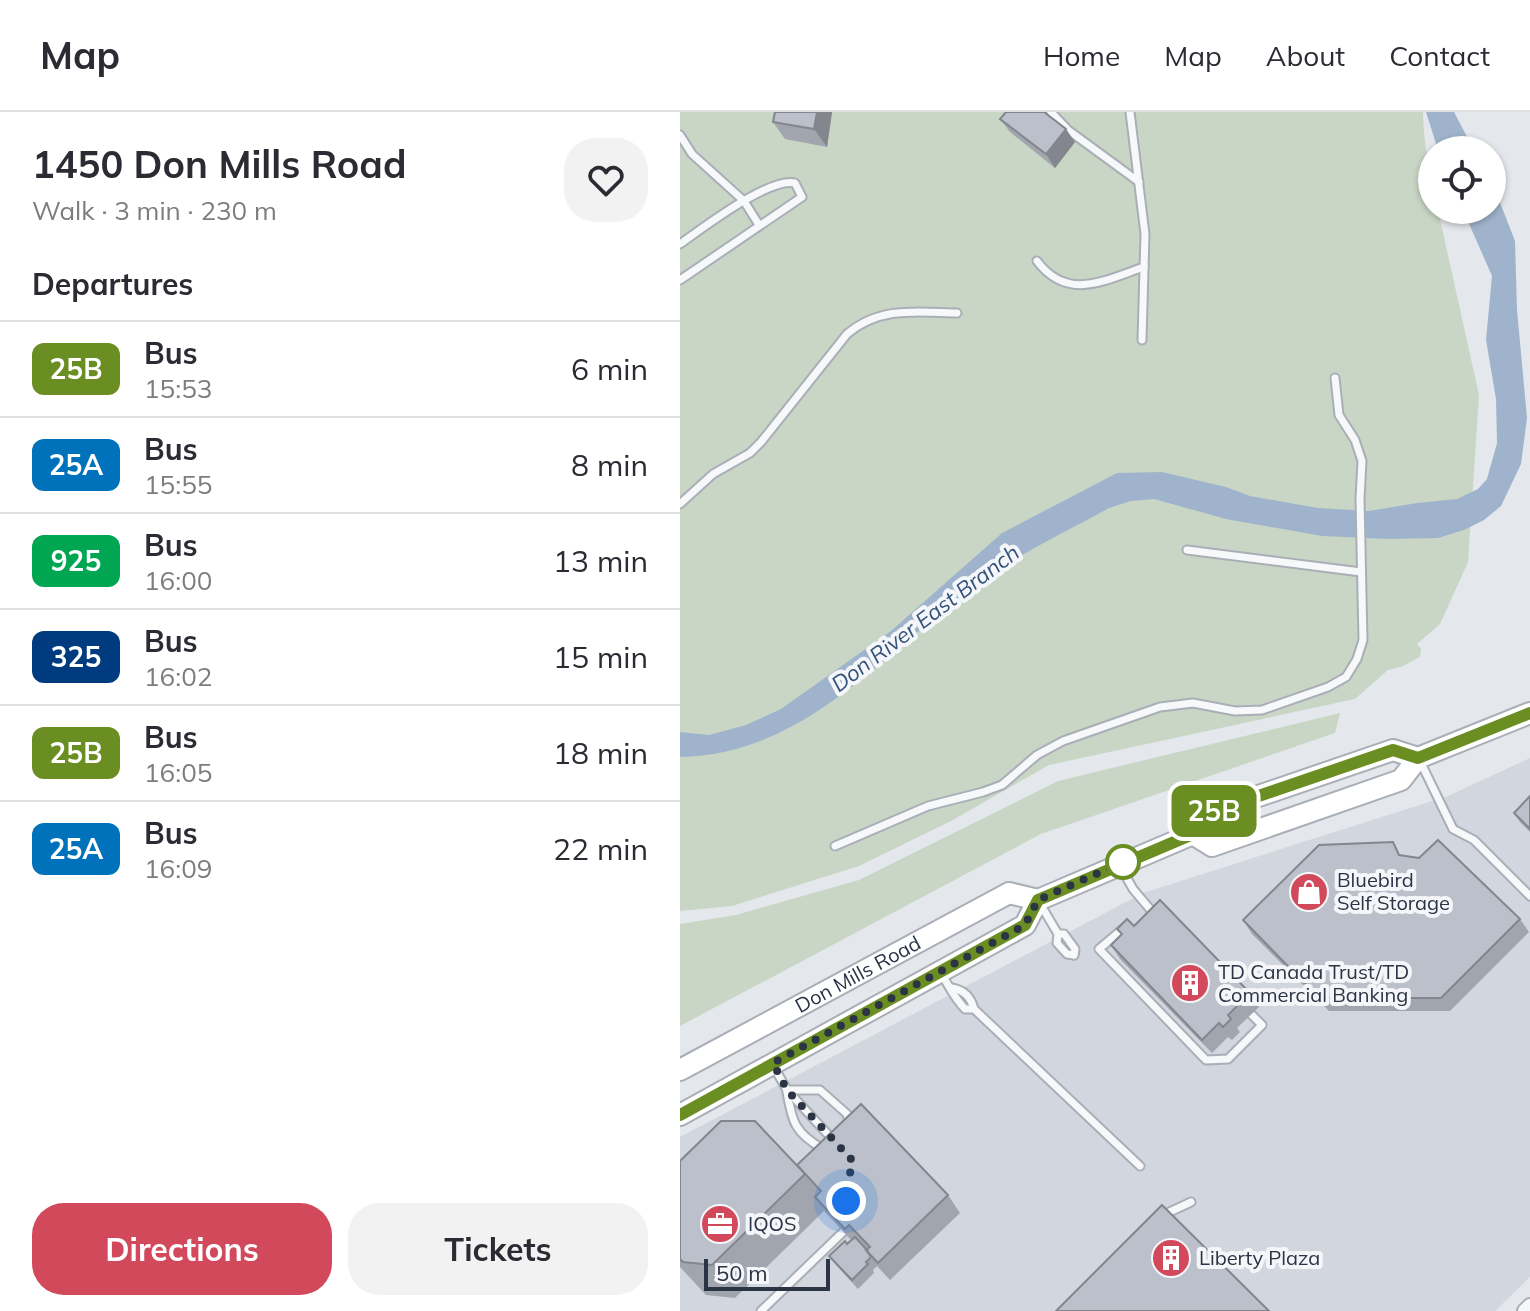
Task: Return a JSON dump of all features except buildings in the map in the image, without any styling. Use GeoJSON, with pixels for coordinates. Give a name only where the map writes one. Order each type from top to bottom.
{"type":"FeatureCollection","features":[{"type":"Feature","properties":{"kind":"main road","name":"Don Mills Road"},"geometry":{"type":"LineString","coordinates":[[1193,834],[1212,846],[1401,780],[1418,758],[1530,713]]}},
{"type":"Feature","properties":{"kind":"main road","name":"Don Mills Road"},"geometry":{"type":"LineString","coordinates":[[680,1070],[1009,893],[1038,900],[1193,834],[1206,814],[1393,750],[1418,758]]}},
{"type":"Feature","properties":{"kind":"main road","name":"Don Mills Road"},"geometry":{"type":"LineString","coordinates":[[680,1115],[1025,925],[1038,900]]}},
{"type":"Feature","properties":{"kind":"main road"},"geometry":{"type":"LineString","coordinates":[[923,939],[940,971]]}},
{"type":"Feature","properties":{"kind":"main road"},"geometry":{"type":"LineString","coordinates":[[758,1028],[773,1063]]}},
{"type":"Feature","properties":{"kind":"street"},"geometry":{"type":"LineString","coordinates":[[1525,1311],[1530,1306]]}},
{"type":"Feature","properties":{"kind":"lane"},"geometry":{"type":"LineString","coordinates":[[1051,112],[1068,130],[1139,182]]}},
{"type":"Feature","properties":{"kind":"lane"},"geometry":{"type":"LineString","coordinates":[[1130,112],[1145,234],[1142,340]]}},
{"type":"Feature","properties":{"kind":"lane"},"geometry":{"type":"LineString","coordinates":[[680,135],[692,154],[744,201],[759,225]]}},
{"type":"Feature","properties":{"kind":"lane"},"geometry":{"type":"LineString","coordinates":[[680,244],[744,201],[785,181],[795,183],[802,197],[680,280]]}},
{"type":"Feature","properties":{"kind":"lane"},"geometry":{"type":"LineString","coordinates":[[1037,261],[1043,270],[1064,283],[1085,287],[1144,267]]}},
{"type":"Feature","properties":{"kind":"lane"},"geometry":{"type":"LineString","coordinates":[[680,504],[713,474],[750,453],[761,442],[847,334],[861,322],[881,314],[957,313]]}},
{"type":"Feature","properties":{"kind":"lane"},"geometry":{"type":"LineString","coordinates":[[835,846],[928,806],[1002,785],[1037,755],[1063,741],[1137,714],[1160,707],[1193,703],[1235,711],[1262,710],[1328,687],[1346,677],[1357,659],[1363,640],[1362,461],[1355,440],[1339,415],[1335,378]]}},
{"type":"Feature","properties":{"kind":"lane"},"geometry":{"type":"LineString","coordinates":[[1187,550],[1361,572]]}},
{"type":"Feature","properties":{"kind":"lane"},"geometry":{"type":"LineString","coordinates":[[1418,758],[1453,829],[1474,840],[1530,896]]}},
{"type":"Feature","properties":{"kind":"lane"},"geometry":{"type":"LineString","coordinates":[[1119,864],[1133,889],[1160,922]]}},
{"type":"Feature","properties":{"kind":"lane"},"geometry":{"type":"LineString","coordinates":[[1038,900],[1058,934]]}},
{"type":"Feature","properties":{"kind":"lane"},"geometry":{"type":"LineString","coordinates":[[1124,928],[1099,949],[1206,1060],[1228,1059],[1262,1025],[1251,1014]]}},
{"type":"Feature","properties":{"kind":"lane"},"geometry":{"type":"LineString","coordinates":[[940,971],[952,988],[953,997],[965,1009],[974,1009],[1140,1166]]}},
{"type":"Feature","properties":{"kind":"lane"},"geometry":{"type":"LineString","coordinates":[[773,1063],[787,1090],[843,1151]]}},
{"type":"Feature","properties":{"kind":"lane"},"geometry":{"type":"LineString","coordinates":[[787,1090],[820,1090],[847,1114],[853,1140]]}},
{"type":"Feature","properties":{"kind":"lane"},"geometry":{"type":"LineString","coordinates":[[787,1090],[792,1122],[810,1142],[832,1151]]}},
{"type":"Feature","properties":{"kind":"lane"},"geometry":{"type":"LineString","coordinates":[[1154,1219],[1191,1202]]}},
{"type":"Feature","properties":{"kind":"lane"},"geometry":{"type":"LineString","coordinates":[[761,1311],[843,1232]]}},
{"type":"Feature","properties":{"kind":"shaded area"},"geometry":{"type":"Polygon","coordinates":[[[1530,758],[1530,1277],[1495,1311],[680,1311],[680,1137],[1143,893],[1448,796],[1530,758]]]}},
{"type":"Feature","properties":{"kind":"green space"},"geometry":{"type":"Polygon","coordinates":[[[680,112],[1423,112],[1424,136],[1418,136],[1418,224],[1441,224],[1479,395],[1468,562],[1440,624],[1417,644],[1421,649],[1420,657],[1388,670],[1355,699],[1049,765],[951,821],[859,866],[732,906],[680,911],[680,112]]]}},
{"type":"Feature","properties":{"kind":"green space"},"geometry":{"type":"Polygon","coordinates":[[[1340,713],[1335,733],[1041,834],[680,1026],[680,924],[736,915],[859,880],[1058,781],[1340,713]]]}},
{"type":"Feature","properties":{"kind":"water"},"geometry":{"type":"Polygon","coordinates":[[[1426,112],[1454,112],[1467,136],[1434,136],[1426,112]]]}},
{"type":"Feature","properties":{"kind":"water","name":"Don River East Branch"},"geometry":{"type":"Polygon","coordinates":[[[1506,218],[1515,241],[1517,310],[1527,418],[1521,464],[1501,506],[1484,520],[1438,538],[1322,536],[1226,519],[1154,499],[1131,501],[1109,508],[989,576],[838,697],[803,720],[765,739],[725,752],[680,757],[680,732],[709,735],[746,725],[781,709],[891,631],[1002,533],[1117,473],[1162,472],[1250,496],[1318,508],[1369,511],[1457,499],[1478,489],[1487,479],[1497,443],[1496,399],[1486,340],[1492,276],[1469,224],[1506,224],[1506,218]]]}},
{"type":"Feature","properties":{"kind":"bus line","name":"25B"},"geometry":{"type":"LineString","coordinates":[[680,1115],[1025,925],[1038,900],[1193,834],[1206,814],[1393,750],[1418,758],[1530,713]]}},
{"type":"Feature","properties":{"kind":"place","name":"Bluebird Self Storage"},"geometry":{"type":"Point","coordinates":[1309,892]}},
{"type":"Feature","properties":{"kind":"place","name":"TD Canada Trust/TD Commercial Banking"},"geometry":{"type":"Point","coordinates":[1190,983]}},
{"type":"Feature","properties":{"kind":"place","name":"IQOS"},"geometry":{"type":"Point","coordinates":[720,1224]}},
{"type":"Feature","properties":{"kind":"place","name":"Liberty Plaza"},"geometry":{"type":"Point","coordinates":[1171,1258]}},
{"type":"Feature","properties":{"kind":"route"},"geometry":{"type":"LineString","coordinates":[[846,1201],[852,1160],[787,1090],[773,1063],[1025,925],[1038,900],[1123,862]]}}]}
